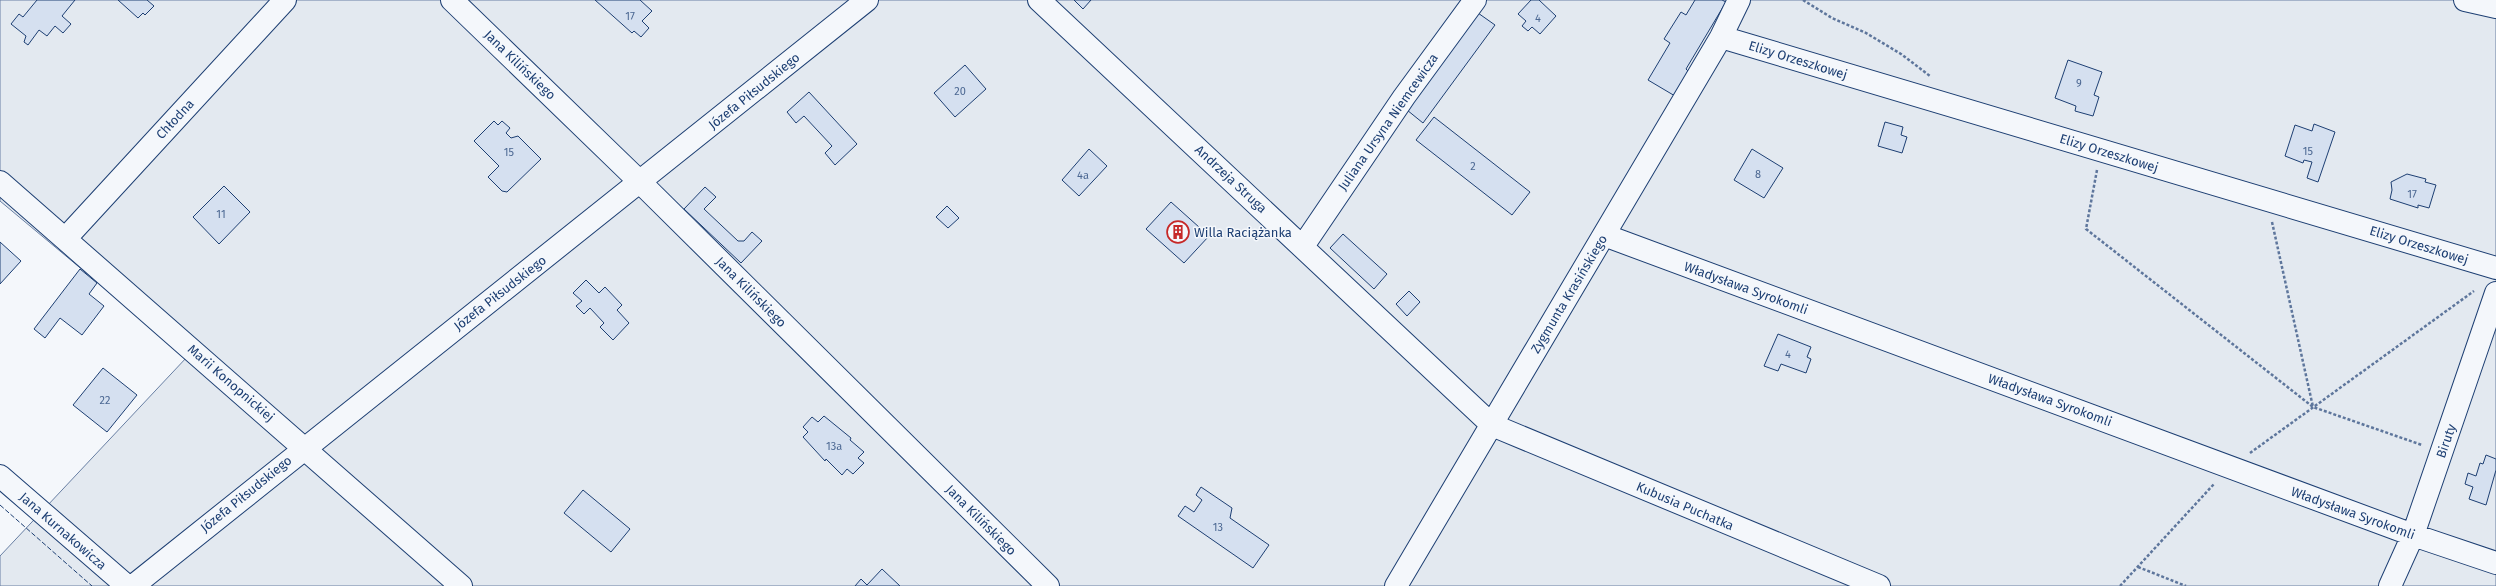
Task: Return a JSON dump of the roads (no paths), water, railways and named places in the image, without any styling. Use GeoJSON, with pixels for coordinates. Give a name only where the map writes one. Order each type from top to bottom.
{"type":"FeatureCollection","features":[{"type":"Feature","properties":{"kind":"street","name":"Chłodna"},"geometry":{"type":"LineString","coordinates":[[65,239],[285,0]]}},
{"type":"Feature","properties":{"kind":"street","name":"Jana Kilińskiego"},"geometry":{"type":"LineString","coordinates":[[452,0],[640,182],[1048,586]]}},
{"type":"Feature","properties":{"kind":"street","name":"Józefa Piłsudskiego"},"geometry":{"type":"LineString","coordinates":[[133,586],[305,447],[867,0]]}},
{"type":"Feature","properties":{"kind":"street","name":"Andrzeja Struga"},"geometry":{"type":"LineString","coordinates":[[1039,0],[1303,246],[1492,425]]}},
{"type":"Feature","properties":{"kind":"street","name":"Juliana Ursyna Niemcewicza"},"geometry":{"type":"LineString","coordinates":[[1303,246],[1404,96],[1475,0]]}},
{"type":"Feature","properties":{"kind":"street","name":"Zygmunta Krasińskiego"},"geometry":{"type":"LineString","coordinates":[[1396,586],[1722,37],[1739,0]]}},
{"type":"Feature","properties":{"kind":"street"},"geometry":{"type":"LineString","coordinates":[[2465,0],[2496,7]]}},
{"type":"Feature","properties":{"kind":"street","name":"Elizy Orzeszkowej"},"geometry":{"type":"LineString","coordinates":[[1722,37],[2496,268]]}},
{"type":"Feature","properties":{"kind":"street","name":"Marii Konopnickiej"},"geometry":{"type":"LineString","coordinates":[[0,182],[305,447],[462,586]]}},
{"type":"Feature","properties":{"kind":"street","name":"Władysława Syrokomli"},"geometry":{"type":"LineString","coordinates":[[1604,235],[2413,535],[2496,563]]}},
{"type":"Feature","properties":{"kind":"street","name":"Biruty"},"geometry":{"type":"LineString","coordinates":[[2390,586],[2413,535],[2442,452],[2487,291]]}},
{"type":"Feature","properties":{"kind":"street","name":"Kubusia Puchatka"},"geometry":{"type":"LineString","coordinates":[[1492,425],[1879,586]]}},
{"type":"Feature","properties":{"kind":"street","name":"Jana Kurnakowicza"},"geometry":{"type":"LineString","coordinates":[[0,476],[127,586]]}},
{"type":"Feature","properties":{"kind":"place","name":"Willa Raciążanka"},"geometry":{"type":"Point","coordinates":[1178,232]}}]}
